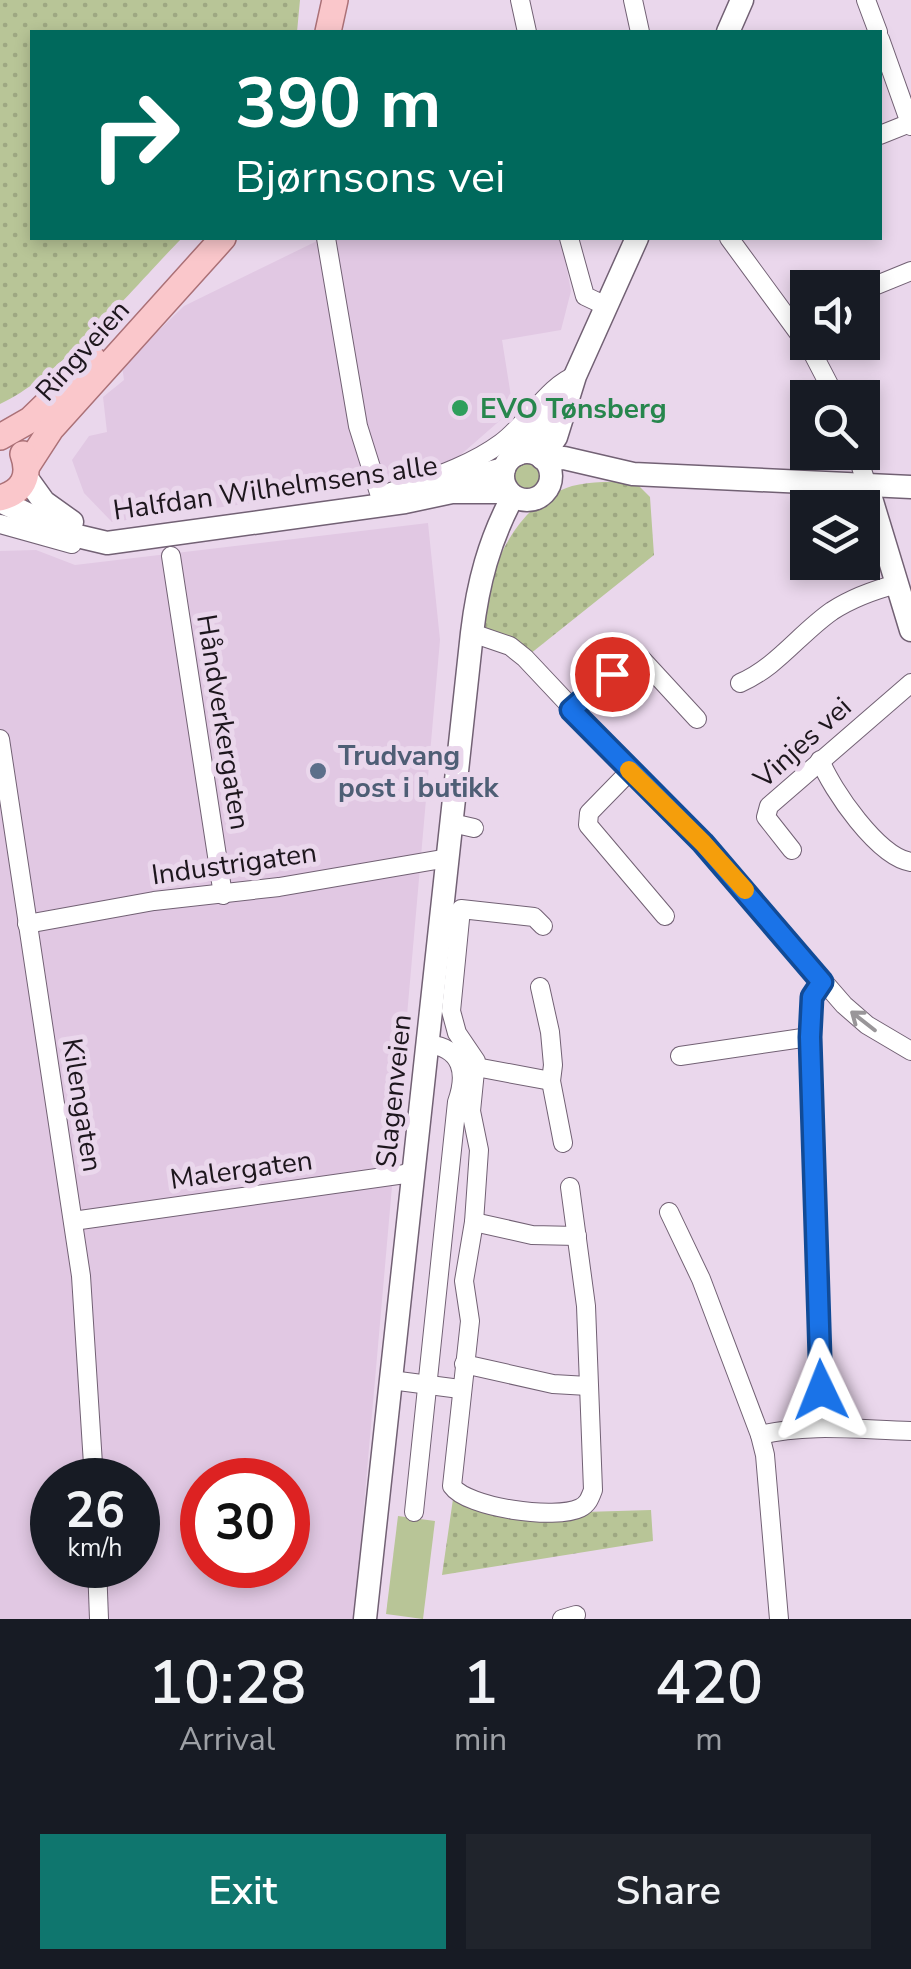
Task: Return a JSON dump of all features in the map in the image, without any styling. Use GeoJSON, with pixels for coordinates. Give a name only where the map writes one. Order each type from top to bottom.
{"type":"FeatureCollection","features":[{"type":"Feature","properties":{"kind":"main road"},"geometry":{"type":"LineString","coordinates":[[328,30],[334,0]]}},
{"type":"Feature","properties":{"kind":"main road"},"geometry":{"type":"LineString","coordinates":[[729,30],[742,0]]}},
{"type":"Feature","properties":{"kind":"main road","name":"Ringveien"},"geometry":{"type":"LineString","coordinates":[[0,500],[14,494],[51,428],[221,240]]}},
{"type":"Feature","properties":{"kind":"main road","name":"Slagenveien"},"geometry":{"type":"LineString","coordinates":[[366,1619],[448,858],[463,826],[472,634],[484,570],[511,478],[575,376],[635,240]]}},
{"type":"Feature","properties":{"kind":"main road","name":"Ringveien"},"geometry":{"type":"LineString","coordinates":[[0,438],[30,420],[167,286],[185,276]]}},
{"type":"Feature","properties":{"kind":"main road","name":"Slagenveien"},"geometry":{"type":"LineString","coordinates":[[543,459],[560,427],[575,376]]}},
{"type":"Feature","properties":{"kind":"main road","name":"Ringveien"},"geometry":{"type":"LineString","coordinates":[[0,438],[18,446],[27,472]]}},
{"type":"Feature","properties":{"kind":"main road"},"geometry":{"type":"LineString","coordinates":[[633,474],[564,458],[543,459],[532,453],[511,478],[525,501],[579,480],[633,474],[911,487]]}},
{"type":"Feature","properties":{"kind":"main road"},"geometry":{"type":"LineString","coordinates":[[542,494],[551,477],[543,459]]}},
{"type":"Feature","properties":{"kind":"main road","name":"Halfdan Wilhelmsens alle"},"geometry":{"type":"LineString","coordinates":[[27,472],[44,502],[56,512],[74,523],[109,531],[511,478]]}},
{"type":"Feature","properties":{"kind":"main road","name":"Halfdan Wilhelmsens alle"},"geometry":{"type":"LineString","coordinates":[[0,500],[69,534],[107,543],[385,505],[511,478]]}},
{"type":"Feature","properties":{"kind":"main road"},"geometry":{"type":"LineString","coordinates":[[867,485],[911,630]]}},
{"type":"Feature","properties":{"kind":"main road","name":"Slagenveien"},"geometry":{"type":"LineString","coordinates":[[484,570],[506,535],[542,494]]}},
{"type":"Feature","properties":{"kind":"street"},"geometry":{"type":"LineString","coordinates":[[520,0],[527,30]]}},
{"type":"Feature","properties":{"kind":"street"},"geometry":{"type":"LineString","coordinates":[[633,0],[640,30]]}},
{"type":"Feature","properties":{"kind":"street"},"geometry":{"type":"LineString","coordinates":[[866,0],[877,30]]}},
{"type":"Feature","properties":{"kind":"street"},"geometry":{"type":"LineString","coordinates":[[882,41],[902,74],[910,124],[882,133]]}},
{"type":"Feature","properties":{"kind":"street"},"geometry":{"type":"LineString","coordinates":[[326,240],[358,426],[380,496],[492,449],[520,428],[561,380],[575,376]]}},
{"type":"Feature","properties":{"kind":"street"},"geometry":{"type":"LineString","coordinates":[[571,240],[585,296],[606,306]]}},
{"type":"Feature","properties":{"kind":"street"},"geometry":{"type":"LineString","coordinates":[[731,240],[790,307]]}},
{"type":"Feature","properties":{"kind":"street"},"geometry":{"type":"LineString","coordinates":[[880,284],[911,271]]}},
{"type":"Feature","properties":{"kind":"street"},"geometry":{"type":"LineString","coordinates":[[862,470],[867,485]]}},
{"type":"Feature","properties":{"kind":"street"},"geometry":{"type":"LineString","coordinates":[[0,524],[85,548],[105,548],[130,541]]}},
{"type":"Feature","properties":{"kind":"street","name":"Håndverkergaten"},"geometry":{"type":"LineString","coordinates":[[171,556],[223,895]]}},
{"type":"Feature","properties":{"kind":"street"},"geometry":{"type":"LineString","coordinates":[[740,683],[766,670],[830,613],[855,598],[897,584]]}},
{"type":"Feature","properties":{"kind":"street"},"geometry":{"type":"LineString","coordinates":[[472,634],[510,646],[703,843],[822,982],[868,1026],[911,1051]]}},
{"type":"Feature","properties":{"kind":"street"},"geometry":{"type":"LineString","coordinates":[[571,710],[632,656],[638,655],[698,719]]}},
{"type":"Feature","properties":{"kind":"street","name":"Vinjes vei"},"geometry":{"type":"LineString","coordinates":[[792,850],[769,822],[766,811],[911,682]]}},
{"type":"Feature","properties":{"kind":"street","name":"Kilengaten"},"geometry":{"type":"LineString","coordinates":[[0,739],[73,1221],[86,1326],[93,1458]]}},
{"type":"Feature","properties":{"kind":"street"},"geometry":{"type":"LineString","coordinates":[[820,760],[836,791],[881,844],[894,858],[911,862]]}},
{"type":"Feature","properties":{"kind":"street"},"geometry":{"type":"LineString","coordinates":[[630,771],[589,813],[588,824],[665,916]]}},
{"type":"Feature","properties":{"kind":"street","name":"Industrigaten"},"geometry":{"type":"LineString","coordinates":[[27,924],[154,901],[223,895],[448,858]]}},
{"type":"Feature","properties":{"kind":"street","name":"Slagenveien"},"geometry":{"type":"LineString","coordinates":[[476,1067],[474,1054],[457,1033],[451,1012],[461,909],[534,917],[544,926]]}},
{"type":"Feature","properties":{"kind":"street"},"geometry":{"type":"LineString","coordinates":[[822,982],[812,997],[810,1037],[822,1428]]}},
{"type":"Feature","properties":{"kind":"street"},"geometry":{"type":"LineString","coordinates":[[540,987],[550,1032],[551,1081],[563,1143]]}},
{"type":"Feature","properties":{"kind":"street"},"geometry":{"type":"LineString","coordinates":[[680,1056],[810,1037]]}},
{"type":"Feature","properties":{"kind":"street"},"geometry":{"type":"LineString","coordinates":[[428,1044],[455,1054],[462,1066],[479,1150],[474,1222],[464,1281],[470,1320],[452,1486],[461,1496],[534,1514],[582,1508],[593,1490],[586,1306],[570,1187]]}},
{"type":"Feature","properties":{"kind":"street"},"geometry":{"type":"LineString","coordinates":[[414,1512],[457,1102],[468,1094],[476,1067],[551,1081]]}},
{"type":"Feature","properties":{"kind":"street","name":"Malergaten"},"geometry":{"type":"LineString","coordinates":[[73,1221],[405,1174],[415,1168]]}},
{"type":"Feature","properties":{"kind":"street"},"geometry":{"type":"LineString","coordinates":[[669,1212],[701,1278],[766,1455],[779,1619]]}},
{"type":"Feature","properties":{"kind":"street"},"geometry":{"type":"LineString","coordinates":[[474,1222],[532,1235],[577,1236]]}},
{"type":"Feature","properties":{"kind":"street"},"geometry":{"type":"LineString","coordinates":[[464,1364],[554,1384],[588,1386]]}},
{"type":"Feature","properties":{"kind":"street"},"geometry":{"type":"LineString","coordinates":[[391,1380],[460,1389]]}},
{"type":"Feature","properties":{"kind":"street"},"geometry":{"type":"LineString","coordinates":[[760,1436],[822,1428],[911,1431]]}},
{"type":"Feature","properties":{"kind":"street"},"geometry":{"type":"LineString","coordinates":[[98,1588],[99,1619]]}},
{"type":"Feature","properties":{"kind":"shaded area"},"geometry":{"type":"Polygon","coordinates":[[[319,240],[561,240],[571,291],[561,330],[502,340],[513,409],[457,458],[402,479],[347,490],[112,522],[84,493],[72,460],[89,436],[107,432],[103,397],[124,380],[122,366],[184,306],[319,240]]]}},
{"type":"Feature","properties":{"kind":"shaded area"},"geometry":{"type":"Polygon","coordinates":[[[428,523],[440,640],[354,1619],[0,1619],[0,551],[36,550],[75,565],[428,523]]]}},
{"type":"Feature","properties":{"kind":"green space"},"geometry":{"type":"Polygon","coordinates":[[[0,0],[300,0],[297,30],[30,30],[30,240],[180,240],[72,352],[0,404],[0,0]]]}},
{"type":"Feature","properties":{"kind":"green space"},"geometry":{"type":"Polygon","coordinates":[[[527,462],[541,471],[542,477],[533,491],[527,492],[513,483],[512,477],[521,463],[527,462]]]}},
{"type":"Feature","properties":{"kind":"green space"},"geometry":{"type":"Polygon","coordinates":[[[634,481],[650,497],[654,555],[525,658],[481,624],[498,561],[520,523],[535,507],[572,486],[634,481]]]}},
{"type":"Feature","properties":{"kind":"green space"},"geometry":{"type":"Polygon","coordinates":[[[453,1499],[584,1512],[651,1510],[653,1541],[442,1575],[453,1499]]]}},
{"type":"Feature","properties":{"kind":"green space"},"geometry":{"type":"Polygon","coordinates":[[[398,1516],[435,1521],[423,1619],[386,1614],[398,1516]]]}},
{"type":"Feature","properties":{"kind":"slow traffic"},"geometry":{"type":"LineString","coordinates":[[629,770],[745,890]]}},
{"type":"Feature","properties":{"kind":"place","name":"EVO Tønsberg"},"geometry":{"type":"Point","coordinates":[460,408]}},
{"type":"Feature","properties":{"kind":"place","name":"Trudvang post i butikk"},"geometry":{"type":"Point","coordinates":[318,771]}},
{"type":"Feature","properties":{"kind":"route"},"geometry":{"type":"LineString","coordinates":[[612,674],[571,710],[703,843],[822,982],[812,997],[810,1023],[821,1390]]}}]}
